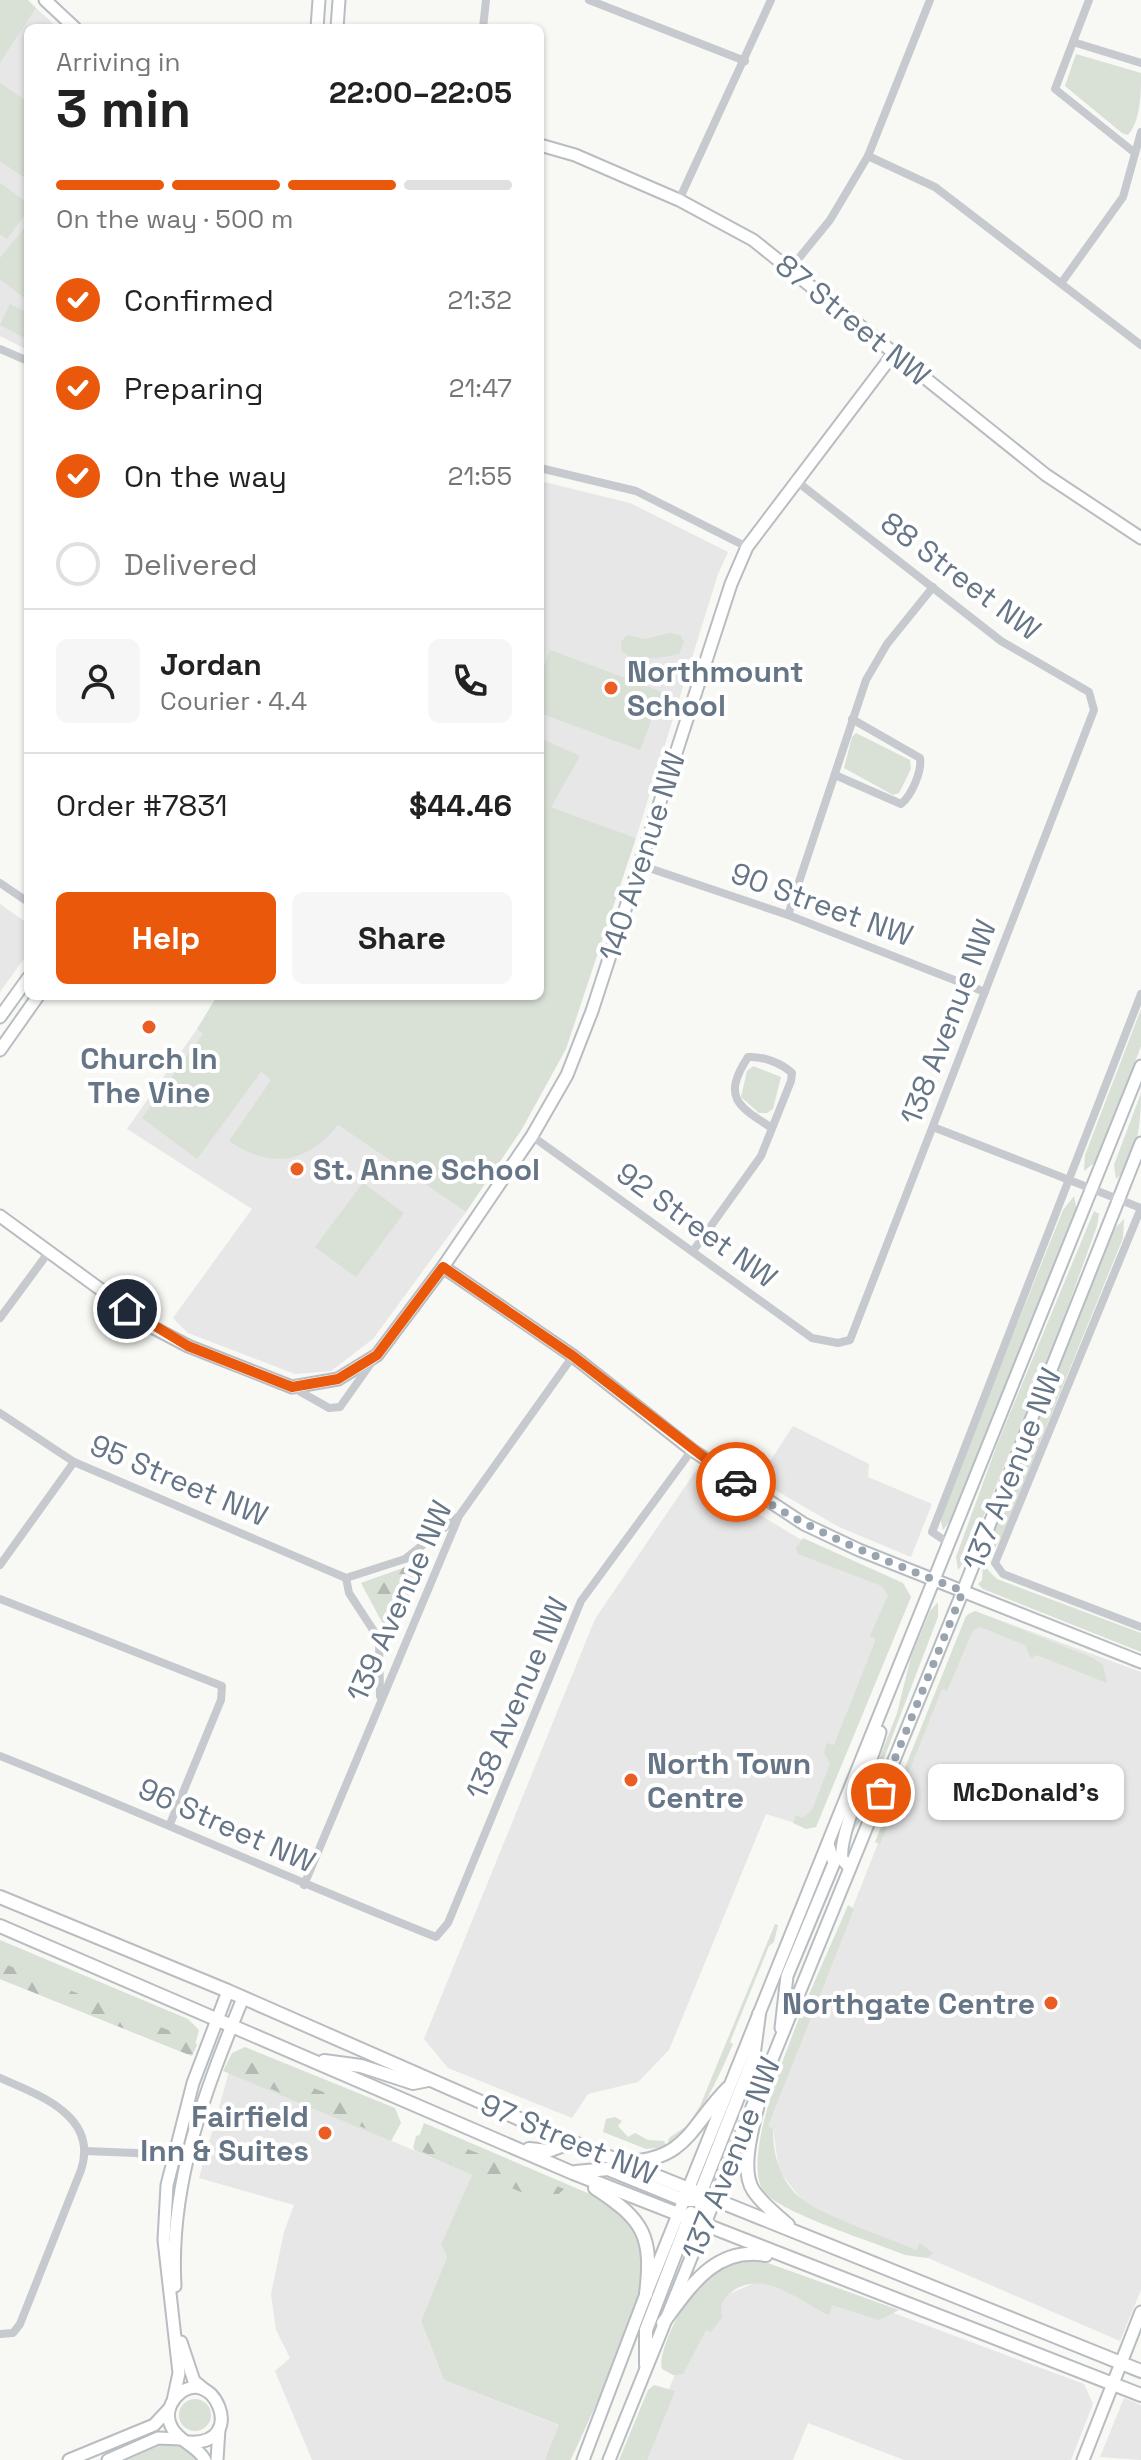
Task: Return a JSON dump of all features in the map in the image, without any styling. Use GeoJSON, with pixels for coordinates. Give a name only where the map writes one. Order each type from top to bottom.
{"type":"FeatureCollection","features":[{"type":"Feature","properties":{"kind":"main road","name":"97 Street NW"},"geometry":{"type":"LineString","coordinates":[[0,1897],[228,1991],[693,2197],[714,2199],[1141,2371]]}},
{"type":"Feature","properties":{"kind":"main road","name":"97 Street NW"},"geometry":{"type":"LineString","coordinates":[[0,1926],[573,2173],[1141,2395]]}},
{"type":"Feature","properties":{"kind":"main road"},"geometry":{"type":"LineString","coordinates":[[646,2365],[646,2330],[683,2218],[753,2059],[759,2014]]}},
{"type":"Feature","properties":{"kind":"main road"},"geometry":{"type":"LineString","coordinates":[[309,2059],[361,2066],[413,2083],[428,2080]]}},
{"type":"Feature","properties":{"kind":"main road"},"geometry":{"type":"LineString","coordinates":[[764,2079],[748,2177],[753,2190],[766,2205],[797,2232]]}},
{"type":"Feature","properties":{"kind":"main road"},"geometry":{"type":"LineString","coordinates":[[622,2163],[650,2161],[676,2150],[728,2088]]}},
{"type":"Feature","properties":{"kind":"main road"},"geometry":{"type":"LineString","coordinates":[[510,2145],[548,2151],[572,2142]]}},
{"type":"Feature","properties":{"kind":"main road"},"geometry":{"type":"LineString","coordinates":[[573,2173],[608,2169],[693,2197]]}},
{"type":"Feature","properties":{"kind":"main road"},"geometry":{"type":"LineString","coordinates":[[573,2173],[615,2200],[642,2227],[649,2247],[646,2294]]}},
{"type":"Feature","properties":{"kind":"main road"},"geometry":{"type":"LineString","coordinates":[[693,2197],[703,2225]]}},
{"type":"Feature","properties":{"kind":"main road"},"geometry":{"type":"LineString","coordinates":[[663,2323],[692,2284],[718,2261],[734,2255],[758,2253],[789,2259]]}},
{"type":"Feature","properties":{"kind":"street"},"geometry":{"type":"LineString","coordinates":[[45,0],[71,24]]}},
{"type":"Feature","properties":{"kind":"street"},"geometry":{"type":"LineString","coordinates":[[317,24],[319,0]]}},
{"type":"Feature","properties":{"kind":"street"},"geometry":{"type":"LineString","coordinates":[[337,24],[339,0]]}},
{"type":"Feature","properties":{"kind":"street"},"geometry":{"type":"LineString","coordinates":[[483,24],[486,0]]}},
{"type":"Feature","properties":{"kind":"street"},"geometry":{"type":"LineString","coordinates":[[589,0],[607,3],[745,61]]}},
{"type":"Feature","properties":{"kind":"street"},"geometry":{"type":"LineString","coordinates":[[679,200],[771,0]]}},
{"type":"Feature","properties":{"kind":"street"},"geometry":{"type":"LineString","coordinates":[[790,269],[830,220],[868,156],[930,0]]}},
{"type":"Feature","properties":{"kind":"street"},"geometry":{"type":"LineString","coordinates":[[1089,0],[1055,89],[1061,97],[1135,153]]}},
{"type":"Feature","properties":{"kind":"street"},"geometry":{"type":"LineString","coordinates":[[1073,42],[1141,63]]}},
{"type":"Feature","properties":{"kind":"street"},"geometry":{"type":"LineString","coordinates":[[1062,282],[1123,197],[1141,132]]}},
{"type":"Feature","properties":{"kind":"street","name":"87 Street NW"},"geometry":{"type":"LineString","coordinates":[[544,146],[575,155],[679,200],[753,240],[1046,475],[1141,538]]}},
{"type":"Feature","properties":{"kind":"street"},"geometry":{"type":"LineString","coordinates":[[868,156],[935,187],[1141,345]]}},
{"type":"Feature","properties":{"kind":"street"},"geometry":{"type":"LineString","coordinates":[[0,349],[24,359]]}},
{"type":"Feature","properties":{"kind":"street","name":"140 Avenue NW"},"geometry":{"type":"LineString","coordinates":[[377,1355],[443,1267],[532,1136],[577,1049],[731,584],[747,547],[894,353]]}},
{"type":"Feature","properties":{"kind":"street"},"geometry":{"type":"LineString","coordinates":[[544,469],[636,491],[747,547]]}},
{"type":"Feature","properties":{"kind":"street","name":"88 Street NW"},"geometry":{"type":"LineString","coordinates":[[795,480],[1001,641],[1089,692],[1094,710]]}},
{"type":"Feature","properties":{"kind":"street"},"geometry":{"type":"LineString","coordinates":[[788,915],[866,680],[887,644],[933,587]]}},
{"type":"Feature","properties":{"kind":"street","name":"138 Avenue NW"},"geometry":{"type":"LineString","coordinates":[[838,1343],[850,1340],[1094,710]]}},
{"type":"Feature","properties":{"kind":"street"},"geometry":{"type":"LineString","coordinates":[[835,775],[901,804],[907,800],[922,766],[920,758],[910,750],[852,719]]}},
{"type":"Feature","properties":{"kind":"street","name":"90 Street NW"},"geometry":{"type":"LineString","coordinates":[[640,865],[788,915],[985,992]]}},
{"type":"Feature","properties":{"kind":"street"},"geometry":{"type":"LineString","coordinates":[[0,883],[24,899]]}},
{"type":"Feature","properties":{"kind":"street"},"geometry":{"type":"LineString","coordinates":[[0,1017],[24,984]]}},
{"type":"Feature","properties":{"kind":"street","name":"137 Avenue NW"},"geometry":{"type":"LineString","coordinates":[[950,1544],[932,1532],[1141,994]]}},
{"type":"Feature","properties":{"kind":"street"},"geometry":{"type":"LineString","coordinates":[[0,1050],[35,1000]]}},
{"type":"Feature","properties":{"kind":"street"},"geometry":{"type":"LineString","coordinates":[[693,1251],[761,1156],[772,1128],[792,1073],[758,1056],[748,1057],[735,1088],[734,1100],[741,1109],[772,1128]]}},
{"type":"Feature","properties":{"kind":"street","name":"137 Avenue NW"},"geometry":{"type":"LineString","coordinates":[[693,2197],[728,2088],[1094,1190],[1141,1066]]}},
{"type":"Feature","properties":{"kind":"street"},"geometry":{"type":"LineString","coordinates":[[933,1127],[1141,1208]]}},
{"type":"Feature","properties":{"kind":"street","name":"92 Street NW"},"geometry":{"type":"LineString","coordinates":[[532,1136],[812,1338],[838,1343]]}},
{"type":"Feature","properties":{"kind":"street","name":"137 Avenue NW"},"geometry":{"type":"LineString","coordinates":[[609,2460],[963,1591],[1141,1143]]}},
{"type":"Feature","properties":{"kind":"street","name":"137 Avenue NW"},"geometry":{"type":"LineString","coordinates":[[1141,1208],[995,1563],[1003,1574],[1141,1627]]}},
{"type":"Feature","properties":{"kind":"street"},"geometry":{"type":"LineString","coordinates":[[0,1216],[152,1327],[188,1346],[292,1387],[329,1408],[340,1407],[377,1355]]}},
{"type":"Feature","properties":{"kind":"street"},"geometry":{"type":"LineString","coordinates":[[0,1318],[48,1253]]}},
{"type":"Feature","properties":{"kind":"street"},"geometry":{"type":"LineString","coordinates":[[443,1267],[573,1356],[692,1450],[804,1524],[1141,1662]]}},
{"type":"Feature","properties":{"kind":"street"},"geometry":{"type":"LineString","coordinates":[[292,1387],[338,1379],[377,1355]]}},
{"type":"Feature","properties":{"kind":"street","name":"139 Avenue NW"},"geometry":{"type":"LineString","coordinates":[[304,1885],[459,1516],[573,1356]]}},
{"type":"Feature","properties":{"kind":"street","name":"95 Street NW"},"geometry":{"type":"LineString","coordinates":[[0,1413],[74,1462],[346,1578]]}},
{"type":"Feature","properties":{"kind":"street","name":"138 Avenue NW"},"geometry":{"type":"LineString","coordinates":[[436,1937],[448,1923],[581,1601],[692,1450]]}},
{"type":"Feature","properties":{"kind":"street"},"geometry":{"type":"LineString","coordinates":[[0,1565],[74,1462]]}},
{"type":"Feature","properties":{"kind":"street"},"geometry":{"type":"LineString","coordinates":[[380,1699],[379,1639],[349,1593],[346,1578],[405,1559],[459,1516]]}},
{"type":"Feature","properties":{"kind":"street"},"geometry":{"type":"LineString","coordinates":[[0,1599],[222,1686],[221,1700],[170,1824]]}},
{"type":"Feature","properties":{"kind":"street"},"geometry":{"type":"LineString","coordinates":[[850,1868],[842,1859],[842,1840],[869,1772],[895,1677]]}},
{"type":"Feature","properties":{"kind":"street","name":"96 Street NW"},"geometry":{"type":"LineString","coordinates":[[0,1756],[170,1824],[304,1885],[436,1937]]}},
{"type":"Feature","properties":{"kind":"street"},"geometry":{"type":"LineString","coordinates":[[780,2040],[787,1976],[834,1863],[828,1844]]}},
{"type":"Feature","properties":{"kind":"street"},"geometry":{"type":"LineString","coordinates":[[205,2460],[170,2426],[171,2405],[179,2373],[164,2240],[193,2083],[228,1991]]}},
{"type":"Feature","properties":{"kind":"street"},"geometry":{"type":"LineString","coordinates":[[217,2460],[222,2410],[213,2395],[194,2381],[189,2371],[176,2308],[175,2222],[179,2161],[243,1998]]}},
{"type":"Feature","properties":{"kind":"street"},"geometry":{"type":"LineString","coordinates":[[0,2078],[62,2109],[79,2127],[85,2151],[81,2170],[13,2333],[0,2334]]}},
{"type":"Feature","properties":{"kind":"street"},"geometry":{"type":"LineString","coordinates":[[85,2151],[136,2153],[179,2161]]}},
{"type":"Feature","properties":{"kind":"street","name":"137 Avenue NW"},"geometry":{"type":"LineString","coordinates":[[583,2460],[646,2294],[683,2218]]}},
{"type":"Feature","properties":{"kind":"street"},"geometry":{"type":"LineString","coordinates":[[1083,2460],[1141,2312]]}},
{"type":"Feature","properties":{"kind":"street"},"geometry":{"type":"LineString","coordinates":[[69,2460],[154,2425],[187,2390],[205,2390]]}},
{"type":"Feature","properties":{"kind":"street"},"geometry":{"type":"LineString","coordinates":[[108,2460],[158,2438],[206,2440],[219,2428]]}},
{"type":"Feature","properties":{"kind":"shaded area"},"geometry":{"type":"Polygon","coordinates":[[[36,8],[54,24],[26,24],[36,8]]]}},
{"type":"Feature","properties":{"kind":"shaded area"},"geometry":{"type":"Polygon","coordinates":[[[24,26],[24,348],[0,336],[0,63],[24,26]]]}},
{"type":"Feature","properties":{"kind":"shaded area","name":"Northmount School"},"geometry":{"type":"Polygon","coordinates":[[[544,482],[630,503],[728,552],[718,574],[636,838],[544,804],[544,482]]]}},
{"type":"Feature","properties":{"kind":"shaded area"},"geometry":{"type":"Polygon","coordinates":[[[0,904],[24,921],[24,959],[0,992],[0,904]]]}},
{"type":"Feature","properties":{"kind":"shaded area","name":"St. Anne School"},"geometry":{"type":"Polygon","coordinates":[[[197,1029],[466,1212],[373,1339],[331,1371],[295,1374],[188,1333],[173,1318],[252,1209],[127,1129],[197,1029]]]}},
{"type":"Feature","properties":{"kind":"shaded area"},"geometry":{"type":"Polygon","coordinates":[[[793,1426],[869,1464],[868,1477],[932,1504],[911,1557],[839,1527],[758,1480],[793,1426]]]}},
{"type":"Feature","properties":{"kind":"shaded area"},"geometry":{"type":"Polygon","coordinates":[[[697,1469],[755,1512],[815,1548],[899,1582],[808,1827],[766,1814],[669,2050],[638,2082],[588,2094],[572,2118],[448,2068],[424,2039],[595,1619],[697,1469]]]}},
{"type":"Feature","properties":{"kind":"shaded area"},"geometry":{"type":"Polygon","coordinates":[[[975,1611],[1141,1672],[1141,2290],[1120,2341],[817,2210],[803,2201],[779,2171],[773,2129],[767,2126],[968,1614],[975,1611]]]}},
{"type":"Feature","properties":{"kind":"shaded area"},"geometry":{"type":"Polygon","coordinates":[[[229,2072],[472,2175],[441,2244],[447,2257],[421,2321],[444,2380],[568,2429],[556,2460],[312,2460],[275,2371],[290,2358],[276,2330],[271,2294],[284,2232],[294,2205],[199,2178],[229,2072]]]}},
{"type":"Feature","properties":{"kind":"shaded area"},"geometry":{"type":"Polygon","coordinates":[[[781,2271],[1084,2384],[1093,2404],[1071,2460],[904,2460],[808,2423],[793,2460],[641,2460],[702,2306],[781,2271]]]}},
{"type":"Feature","properties":{"kind":"shaded area"},"geometry":{"type":"Polygon","coordinates":[[[1124,2398],[1141,2405],[1141,2460],[1100,2457],[1124,2398]]]}},
{"type":"Feature","properties":{"kind":"green space"},"geometry":{"type":"Polygon","coordinates":[[[0,0],[28,0],[36,8],[0,63],[0,0]]]}},
{"type":"Feature","properties":{"kind":"green space"},"geometry":{"type":"Polygon","coordinates":[[[1076,54],[1141,73],[1138,114],[1128,135],[1065,86],[1076,54]]]}},
{"type":"Feature","properties":{"kind":"green space"},"geometry":{"type":"Polygon","coordinates":[[[0,83],[24,99],[24,177],[0,161],[0,83]]]}},
{"type":"Feature","properties":{"kind":"green space"},"geometry":{"type":"Polygon","coordinates":[[[0,183],[24,200],[24,216],[7,239],[0,234],[0,183]]]}},
{"type":"Feature","properties":{"kind":"green space"},"geometry":{"type":"Polygon","coordinates":[[[24,228],[24,298],[0,279],[0,258],[24,228]]]}},
{"type":"Feature","properties":{"kind":"green space"},"geometry":{"type":"Polygon","coordinates":[[[10,304],[24,311],[24,338],[0,325],[10,304]]]}},
{"type":"Feature","properties":{"kind":"green space"},"geometry":{"type":"Polygon","coordinates":[[[669,633],[680,635],[684,642],[679,654],[641,657],[628,656],[621,650],[621,642],[627,635],[645,639],[669,633]]]}},
{"type":"Feature","properties":{"kind":"green space"},"geometry":{"type":"Polygon","coordinates":[[[550,650],[662,692],[640,750],[544,714],[544,667],[550,650]]]}},
{"type":"Feature","properties":{"kind":"green space"},"geometry":{"type":"Polygon","coordinates":[[[856,733],[910,760],[911,769],[899,793],[893,795],[844,768],[852,737],[856,733]]]}},
{"type":"Feature","properties":{"kind":"green space"},"geometry":{"type":"Polygon","coordinates":[[[544,740],[580,756],[551,807],[636,838],[566,1049],[522,1129],[466,1212],[338,1125],[314,1148],[288,1158],[259,1156],[229,1141],[271,1080],[261,1072],[197,1159],[142,1118],[203,1034],[197,1029],[215,1000],[544,1000],[544,740]]]}},
{"type":"Feature","properties":{"kind":"green space"},"geometry":{"type":"Polygon","coordinates":[[[1141,1009],[1141,1046],[1098,1160],[1084,1171],[1085,1155],[1141,1009]]]}},
{"type":"Feature","properties":{"kind":"green space"},"geometry":{"type":"Polygon","coordinates":[[[753,1066],[781,1077],[773,1109],[767,1113],[759,1113],[741,1097],[747,1071],[753,1066]]]}},
{"type":"Feature","properties":{"kind":"green space"},"geometry":{"type":"Polygon","coordinates":[[[1141,1093],[1134,1151],[1116,1179],[1114,1165],[1141,1093]]]}},
{"type":"Feature","properties":{"kind":"green space"},"geometry":{"type":"Polygon","coordinates":[[[363,1183],[404,1213],[356,1277],[315,1247],[363,1183]]]}},
{"type":"Feature","properties":{"kind":"green space"},"geometry":{"type":"Polygon","coordinates":[[[1074,1196],[1077,1211],[953,1517],[943,1530],[940,1517],[1063,1210],[1074,1196]]]}},
{"type":"Feature","properties":{"kind":"green space"},"geometry":{"type":"Polygon","coordinates":[[[1094,1211],[1099,1214],[1097,1226],[1058,1334],[966,1559],[958,1570],[956,1557],[998,1442],[1094,1211]]]}},
{"type":"Feature","properties":{"kind":"green space"},"geometry":{"type":"Polygon","coordinates":[[[1124,1219],[1123,1238],[1002,1536],[986,1563],[997,1579],[1141,1633],[1141,1652],[983,1589],[978,1584],[982,1580],[984,1550],[1115,1228],[1124,1219]]]}},
{"type":"Feature","properties":{"kind":"green space"},"geometry":{"type":"Polygon","coordinates":[[[803,1538],[903,1583],[911,1597],[816,1827],[806,1829],[793,1823],[796,1815],[803,1818],[812,1810],[830,1764],[824,1752],[827,1743],[834,1745],[876,1639],[870,1636],[888,1595],[882,1586],[798,1554],[796,1548],[803,1538]]]}},
{"type":"Feature","properties":{"kind":"green space"},"geometry":{"type":"Polygon","coordinates":[[[425,1560],[391,1639],[361,1583],[425,1560]]]}},
{"type":"Feature","properties":{"kind":"green space"},"geometry":{"type":"Polygon","coordinates":[[[938,1602],[938,1617],[860,1821],[849,1837],[897,1713],[911,1657],[930,1611],[938,1602]]]}},
{"type":"Feature","properties":{"kind":"green space"},"geometry":{"type":"Polygon","coordinates":[[[975,1611],[1093,1658],[1103,1665],[1107,1683],[1037,1655],[1031,1658],[1025,1645],[980,1627],[973,1630],[947,1691],[942,1689],[880,1844],[875,1842],[966,1616],[975,1611]]]}},
{"type":"Feature","properties":{"kind":"green space"},"geometry":{"type":"Polygon","coordinates":[[[848,1905],[854,1909],[768,2126],[773,2129],[776,2159],[783,2177],[803,2200],[840,2220],[916,2250],[920,2243],[933,2253],[927,2258],[905,2255],[790,2209],[765,2193],[758,2171],[760,2138],[786,2052],[848,1905]]]}},
{"type":"Feature","properties":{"kind":"green space"},"geometry":{"type":"Polygon","coordinates":[[[775,1924],[778,1925],[774,1942],[769,1946],[730,2042],[733,2044],[727,2058],[701,2110],[675,2146],[668,2142],[669,2138],[688,2125],[700,2106],[775,1924]]]}},
{"type":"Feature","properties":{"kind":"green space"},"geometry":{"type":"Polygon","coordinates":[[[0,1940],[188,2019],[199,2030],[192,2056],[0,1979],[0,1940]]]}},
{"type":"Feature","properties":{"kind":"green space"},"geometry":{"type":"Polygon","coordinates":[[[0,1962],[193,2040],[197,2045],[192,2056],[0,1979],[0,1962]]]}},
{"type":"Feature","properties":{"kind":"green space"},"geometry":{"type":"Polygon","coordinates":[[[245,2047],[395,2108],[401,2123],[391,2141],[223,2071],[232,2053],[245,2047]]]}},
{"type":"Feature","properties":{"kind":"green space"},"geometry":{"type":"Polygon","coordinates":[[[238,2057],[395,2123],[389,2135],[381,2135],[233,2073],[230,2066],[238,2057]]]}},
{"type":"Feature","properties":{"kind":"green space"},"geometry":{"type":"Polygon","coordinates":[[[615,2117],[622,2121],[618,2126],[628,2137],[635,2133],[648,2140],[664,2141],[667,2147],[646,2149],[603,2132],[606,2119],[615,2117]]]}},
{"type":"Feature","properties":{"kind":"green space"},"geometry":{"type":"Polygon","coordinates":[[[424,2123],[611,2203],[631,2222],[642,2239],[644,2266],[630,2322],[571,2460],[545,2460],[559,2425],[444,2380],[421,2321],[447,2257],[441,2244],[472,2175],[414,2150],[424,2123]]]}},
{"type":"Feature","properties":{"kind":"green space"},"geometry":{"type":"Polygon","coordinates":[[[424,2134],[441,2138],[564,2189],[550,2202],[543,2201],[413,2148],[416,2136],[424,2134]]]}},
{"type":"Feature","properties":{"kind":"green space"},"geometry":{"type":"Polygon","coordinates":[[[753,2261],[768,2263],[899,2310],[879,2320],[832,2305],[829,2315],[781,2289],[754,2284],[741,2287],[724,2300],[722,2317],[711,2332],[706,2330],[683,2374],[673,2375],[662,2369],[669,2335],[699,2283],[723,2267],[753,2261]]]}},
{"type":"Feature","properties":{"kind":"green space"},"geometry":{"type":"Polygon","coordinates":[[[654,2385],[675,2391],[647,2460],[619,2460],[648,2390],[654,2385]]]}},
{"type":"Feature","properties":{"kind":"green space"},"geometry":{"type":"Polygon","coordinates":[[[195,2399],[206,2404],[211,2415],[206,2426],[195,2431],[184,2426],[179,2415],[184,2404],[195,2399]]]}},
{"type":"Feature","properties":{"kind":"green space"},"geometry":{"type":"Polygon","coordinates":[[[166,2442],[185,2444],[199,2460],[127,2460],[166,2442]]]}},
{"type":"Feature","properties":{"kind":"way so far"},"geometry":{"type":"LineString","coordinates":[[736,1482],[804,1524],[859,1550],[963,1591],[881,1793]]}},
{"type":"Feature","properties":{"kind":"place","name":"Northmount School"},"geometry":{"type":"Point","coordinates":[611,688]}},
{"type":"Feature","properties":{"kind":"place","name":"Church In The Vine"},"geometry":{"type":"Point","coordinates":[149,1027]}},
{"type":"Feature","properties":{"kind":"place","name":"St. Anne School"},"geometry":{"type":"Point","coordinates":[297,1169]}},
{"type":"Feature","properties":{"kind":"place","name":"North Town Centre"},"geometry":{"type":"Point","coordinates":[631,1780]}},
{"type":"Feature","properties":{"kind":"place","name":"McDonald's"},"geometry":{"type":"Point","coordinates":[881,1793]}},
{"type":"Feature","properties":{"kind":"place","name":"Northgate Centre"},"geometry":{"type":"Point","coordinates":[1051,2003]}},
{"type":"Feature","properties":{"kind":"place","name":"Fairfield Inn & Suites"},"geometry":{"type":"Point","coordinates":[325,2133]}},
{"type":"Feature","properties":{"kind":"route"},"geometry":{"type":"LineString","coordinates":[[127,1309],[152,1327],[188,1346],[292,1387],[338,1379],[377,1355],[443,1267],[573,1356],[736,1482]]}}]}
